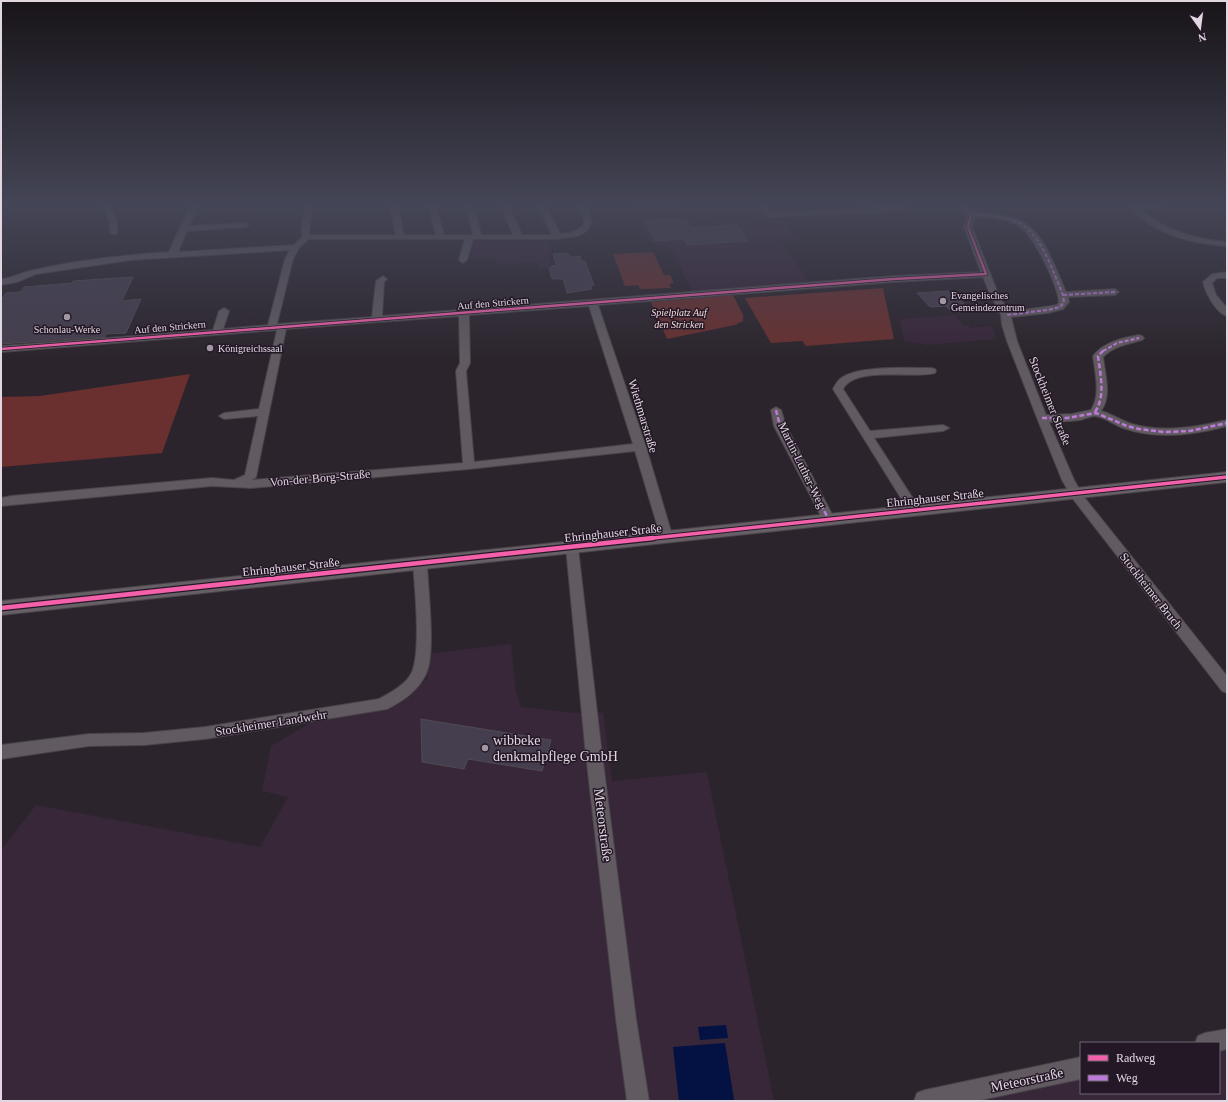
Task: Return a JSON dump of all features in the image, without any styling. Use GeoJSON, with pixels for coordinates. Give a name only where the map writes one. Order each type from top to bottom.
{"type":"FeatureCollection","features":[{"type":"Feature","properties":{"kind":"street"},"geometry":{"type":"LineString","coordinates":[[1,282],[14,280],[34,272],[128,257]]}},
{"type":"Feature","properties":{"kind":"street"},"geometry":{"type":"LineString","coordinates":[[235,484],[250,477],[290,257]]}},
{"type":"Feature","properties":{"kind":"street","name":"Stockheimer Straße"},"geometry":{"type":"LineString","coordinates":[[980,257],[995,296],[1006,315],[1007,325],[1012,341],[1042,418],[1068,480],[1076,493]]}},
{"type":"Feature","properties":{"kind":"street"},"geometry":{"type":"LineString","coordinates":[[1006,315],[1048,310],[1060,307],[1064,302],[1063,295],[1044,257]]}},
{"type":"Feature","properties":{"kind":"street","name":"Auf den Strickern"},"geometry":{"type":"LineString","coordinates":[[1,349],[217,331],[901,279],[986,274]]}},
{"type":"Feature","properties":{"kind":"street"},"geometry":{"type":"LineString","coordinates":[[1227,275],[1215,276],[1206,282],[1213,299],[1227,314]]}},
{"type":"Feature","properties":{"kind":"street"},"geometry":{"type":"LineString","coordinates":[[377,319],[380,282],[383,279]]}},
{"type":"Feature","properties":{"kind":"street"},"geometry":{"type":"LineString","coordinates":[[1063,295],[1115,292]]}},
{"type":"Feature","properties":{"kind":"street","name":"Wiethmarstraße"},"geometry":{"type":"LineString","coordinates":[[593,303],[640,447],[666,538]]}},
{"type":"Feature","properties":{"kind":"street","name":"Auf den Strickern"},"geometry":{"type":"LineString","coordinates":[[217,331],[224,311]]}},
{"type":"Feature","properties":{"kind":"street"},"geometry":{"type":"LineString","coordinates":[[464,313],[465,363],[461,371],[469,466]]}},
{"type":"Feature","properties":{"kind":"street"},"geometry":{"type":"LineString","coordinates":[[1042,418],[1058,419],[1083,416],[1094,412],[1100,405],[1102,392],[1098,356],[1106,348],[1120,341],[1139,338]]}},
{"type":"Feature","properties":{"kind":"street"},"geometry":{"type":"LineString","coordinates":[[915,511],[838,389],[843,382],[852,377],[871,373],[931,371]]}},
{"type":"Feature","properties":{"kind":"street","name":"Martin-Luther-Weg"},"geometry":{"type":"LineString","coordinates":[[776,410],[780,426],[829,520]]}},
{"type":"Feature","properties":{"kind":"street"},"geometry":{"type":"LineString","coordinates":[[224,416],[263,412]]}},
{"type":"Feature","properties":{"kind":"street"},"geometry":{"type":"LineString","coordinates":[[1094,412],[1126,426],[1146,431],[1165,432],[1215,426],[1227,423]]}},
{"type":"Feature","properties":{"kind":"street"},"geometry":{"type":"LineString","coordinates":[[867,435],[943,428]]}},
{"type":"Feature","properties":{"kind":"street","name":"Von-der-Borg-Straße"},"geometry":{"type":"LineString","coordinates":[[1,502],[212,482],[251,484],[469,466],[640,447]]}},
{"type":"Feature","properties":{"kind":"street","name":"Ehringhauser Straße"},"geometry":{"type":"LineString","coordinates":[[1,608],[1227,477]]}},
{"type":"Feature","properties":{"kind":"street","name":"Stockheimer Bruch"},"geometry":{"type":"LineString","coordinates":[[1076,493],[1227,687]]}},
{"type":"Feature","properties":{"kind":"street","name":"Meteorstraße"},"geometry":{"type":"LineString","coordinates":[[572,548],[593,746],[614,904],[626,1019],[638,1101]]}},
{"type":"Feature","properties":{"kind":"street","name":"Stockheimer Landwehr"},"geometry":{"type":"LineString","coordinates":[[1,752],[89,740],[144,739],[205,733],[382,705],[402,693],[418,674],[422,653],[420,564]]}},
{"type":"Feature","properties":{"kind":"street"},"geometry":{"type":"LineString","coordinates":[[1210,1042],[1227,1039]]}},
{"type":"Feature","properties":{"kind":"street","name":"Meteorstraße"},"geometry":{"type":"LineString","coordinates":[[925,1101],[1080,1068]]}},
{"type":"Feature","properties":{"kind":"shaded area"},"geometry":{"type":"Polygon","coordinates":[[[470,257],[549,257],[552,268],[539,269],[537,262],[496,265],[494,258],[470,260],[470,257]]]}},
{"type":"Feature","properties":{"kind":"shaded area"},"geometry":{"type":"Polygon","coordinates":[[[675,257],[792,257],[810,283],[692,291],[675,257]]]}},
{"type":"Feature","properties":{"kind":"shaded area"},"geometry":{"type":"Polygon","coordinates":[[[954,315],[964,326],[969,326],[970,328],[992,326],[996,339],[927,345],[904,341],[900,319],[954,315]]]}},
{"type":"Feature","properties":{"kind":"shaded area"},"geometry":{"type":"Polygon","coordinates":[[[511,644],[516,691],[521,707],[576,713],[603,713],[612,781],[707,772],[774,1101],[1,1101],[1,850],[36,805],[260,847],[288,797],[262,791],[271,746],[314,721],[377,711],[401,701],[427,679],[428,654],[511,644]]]}},
{"type":"Feature","properties":{"kind":"shaded area"},"geometry":{"type":"Polygon","coordinates":[[[726,1025],[728,1038],[700,1040],[698,1027],[726,1025]]]}},
{"type":"Feature","properties":{"kind":"shaded area"},"geometry":{"type":"Polygon","coordinates":[[[725,1043],[734,1100],[679,1101],[673,1047],[725,1043]]]}},
{"type":"Feature","properties":{"kind":"shaded area"},"geometry":{"type":"Polygon","coordinates":[[[1227,1047],[1227,1101],[948,1101],[1080,1074],[1080,1094],[1220,1094],[1220,1049],[1227,1047]]]}},
{"type":"Feature","properties":{"kind":"green space"},"geometry":{"type":"Polygon","coordinates":[[[614,257],[656,257],[664,275],[670,275],[674,283],[669,284],[671,288],[640,289],[638,285],[625,286],[614,257]]]}},
{"type":"Feature","properties":{"kind":"green space"},"geometry":{"type":"Polygon","coordinates":[[[883,288],[894,339],[806,346],[802,341],[771,343],[745,298],[883,288]]]}},
{"type":"Feature","properties":{"kind":"green space","name":"Spielplatz Auf den Stricken"},"geometry":{"type":"Polygon","coordinates":[[[733,295],[743,315],[743,321],[735,325],[667,339],[651,302],[733,295]]]}},
{"type":"Feature","properties":{"kind":"green space"},"geometry":{"type":"Polygon","coordinates":[[[190,374],[162,453],[1,467],[1,397],[40,396],[190,374]]]}},
{"type":"Feature","properties":{"kind":"building"},"geometry":{"type":"Polygon","coordinates":[[[554,257],[580,257],[581,261],[585,261],[594,285],[591,286],[592,289],[567,293],[563,279],[552,279],[549,268],[556,265],[554,257]]]}},
{"type":"Feature","properties":{"kind":"building","name":"Schonlau-Werke"},"geometry":{"type":"Polygon","coordinates":[[[133,277],[122,301],[141,299],[126,333],[106,334],[105,337],[1,344],[1,301],[6,293],[20,292],[24,287],[72,283],[73,281],[133,277]]]}},
{"type":"Feature","properties":{"kind":"building","name":"Evangelisches Gemeindezentrum"},"geometry":{"type":"Polygon","coordinates":[[[948,291],[955,298],[958,297],[967,307],[949,309],[946,306],[930,307],[917,293],[948,291]]]}},
{"type":"Feature","properties":{"kind":"building","name":"wibbeke denkmalpflege GmbH"},"geometry":{"type":"Polygon","coordinates":[[[421,719],[551,740],[542,771],[468,759],[464,769],[422,762],[421,719]]]}},
{"type":"Feature","properties":{"kind":"marked path"},"geometry":{"type":"LineString","coordinates":[[1006,315],[1048,310],[1060,307],[1064,302],[1063,295],[1046,257]]}},
{"type":"Feature","properties":{"kind":"marked path"},"geometry":{"type":"LineString","coordinates":[[1063,295],[1115,292]]}},
{"type":"Feature","properties":{"kind":"marked path"},"geometry":{"type":"LineString","coordinates":[[1095,412],[1100,405],[1102,392],[1098,356],[1112,345],[1139,338]]}},
{"type":"Feature","properties":{"kind":"marked path"},"geometry":{"type":"LineString","coordinates":[[776,410],[780,426],[829,520]]}},
{"type":"Feature","properties":{"kind":"marked path"},"geometry":{"type":"LineString","coordinates":[[1042,418],[1067,418],[1096,413],[1127,426],[1164,432],[1190,431],[1227,423]]}},
{"type":"Feature","properties":{"kind":"cycle path"},"geometry":{"type":"LineString","coordinates":[[1,349],[894,279],[986,274],[980,257]]}},
{"type":"Feature","properties":{"kind":"cycle path"},"geometry":{"type":"LineString","coordinates":[[1,608],[1227,477]]}},
{"type":"Feature","properties":{"kind":"place","name":"Evangelisches Gemeindezentrum"},"geometry":{"type":"Point","coordinates":[943,301]}},
{"type":"Feature","properties":{"kind":"place","name":"Schonlau-Werke"},"geometry":{"type":"Point","coordinates":[67,317]}},
{"type":"Feature","properties":{"kind":"place","name":"Königreichssaal"},"geometry":{"type":"Point","coordinates":[210,348]}},
{"type":"Feature","properties":{"kind":"place","name":"wibbeke denkmalpflege GmbH"},"geometry":{"type":"Point","coordinates":[485,748]}}]}
